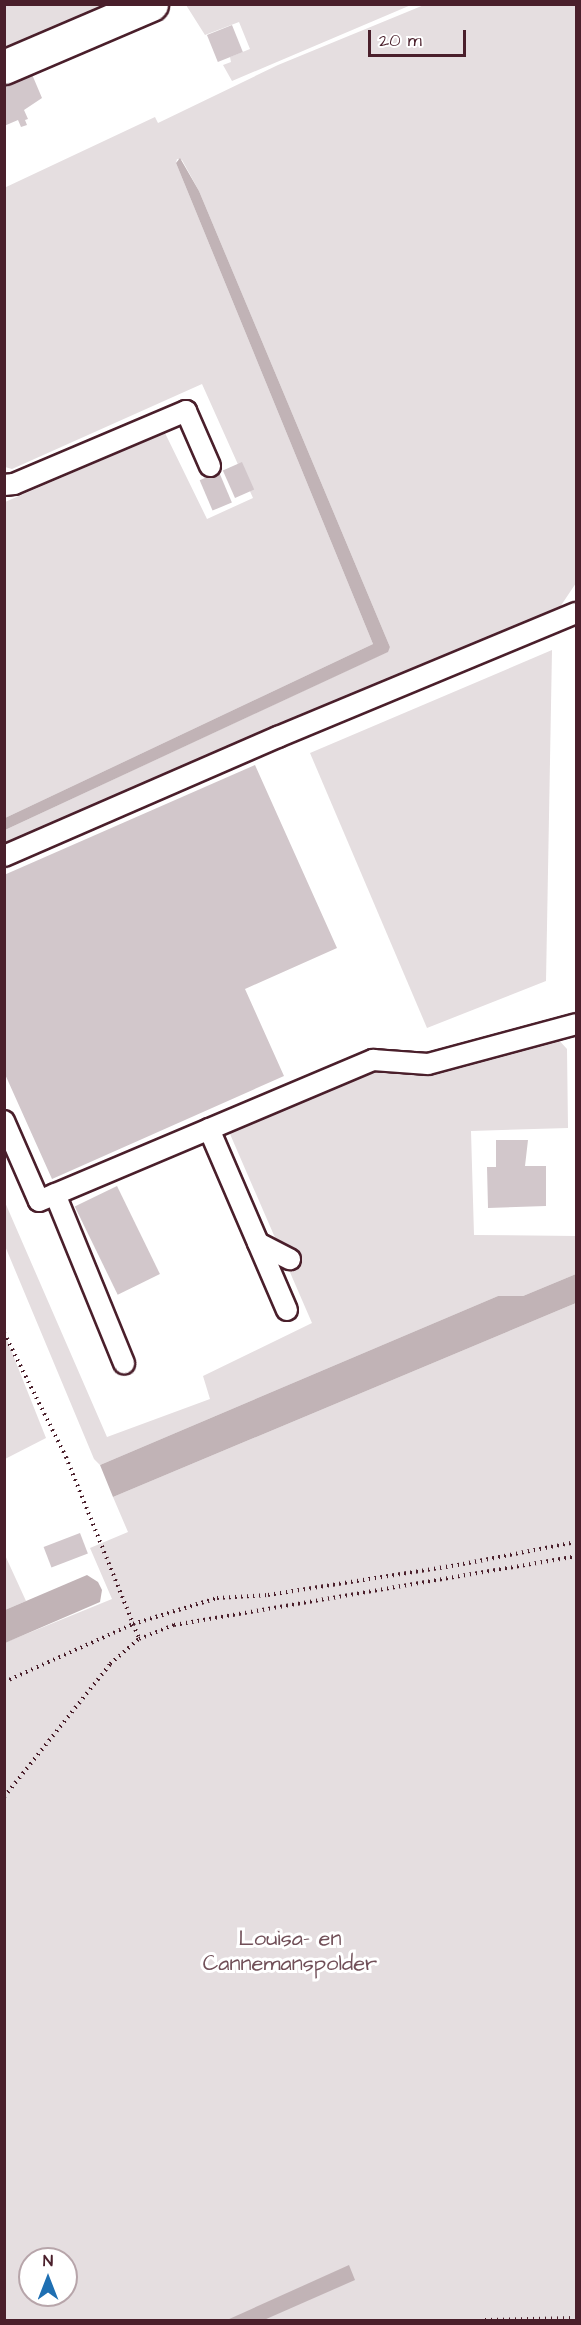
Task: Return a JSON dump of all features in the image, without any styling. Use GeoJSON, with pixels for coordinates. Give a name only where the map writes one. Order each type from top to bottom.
{"type":"FeatureCollection","features":[{"type":"Feature","properties":{"kind":"street"},"geometry":{"type":"LineString","coordinates":[[4,67],[151,4]]}},
{"type":"Feature","properties":{"kind":"lane"},"geometry":{"type":"LineString","coordinates":[[4,485],[14,484],[186,411],[210,466]]}},
{"type":"Feature","properties":{"kind":"lane"},"geometry":{"type":"LineString","coordinates":[[4,856],[279,737],[576,613]]}},
{"type":"Feature","properties":{"kind":"lane"},"geometry":{"type":"LineString","coordinates":[[4,1121],[39,1201],[373,1060],[428,1064],[576,1024]]}},
{"type":"Feature","properties":{"kind":"lane"},"geometry":{"type":"LineString","coordinates":[[209,1129],[287,1310]]}},
{"type":"Feature","properties":{"kind":"lane"},"geometry":{"type":"LineString","coordinates":[[55,1194],[123,1363]]}},
{"type":"Feature","properties":{"kind":"lane"},"geometry":{"type":"LineString","coordinates":[[258,1244],[290,1259]]}},
{"type":"Feature","properties":{"kind":"path"},"geometry":{"type":"LineString","coordinates":[[4,1333],[66,1457],[139,1639]]}},
{"type":"Feature","properties":{"kind":"path"},"geometry":{"type":"LineString","coordinates":[[4,1682],[133,1624],[217,1598],[280,1593],[464,1564],[576,1542]]}},
{"type":"Feature","properties":{"kind":"path"},"geometry":{"type":"LineString","coordinates":[[4,1797],[110,1664],[139,1639],[174,1625],[576,1556]]}},
{"type":"Feature","properties":{"kind":"path"},"geometry":{"type":"LineString","coordinates":[[485,2320],[576,2318]]}},
{"type":"Feature","properties":{"kind":"green space"},"geometry":{"type":"Polygon","coordinates":[[[5,5],[124,5],[5,53],[5,5]]]}},
{"type":"Feature","properties":{"kind":"green space"},"geometry":{"type":"Polygon","coordinates":[[[186,5],[411,5],[232,81],[223,65],[231,62],[230,57],[250,49],[239,22],[205,35],[186,5]]]}},
{"type":"Feature","properties":{"kind":"green space"},"geometry":{"type":"Polygon","coordinates":[[[424,5],[576,5],[576,583],[551,616],[5,849],[5,830],[387,652],[390,647],[199,191],[182,160],[177,159],[176,163],[373,644],[5,818],[5,502],[165,433],[207,519],[253,498],[202,384],[12,469],[5,467],[4,188],[155,117],[158,123],[278,65],[424,5]]]}},
{"type":"Feature","properties":{"kind":"green space"},"geometry":{"type":"Polygon","coordinates":[[[552,650],[546,981],[427,1028],[310,753],[552,650]]]}},
{"type":"Feature","properties":{"kind":"green space"},"geometry":{"type":"Polygon","coordinates":[[[539,1037],[557,1038],[567,1049],[568,1128],[471,1131],[474,1235],[576,1236],[576,1274],[523,1296],[498,1296],[100,1465],[94,1459],[5,1246],[4,1200],[107,1437],[210,1399],[203,1376],[312,1323],[230,1134],[235,1128],[347,1077],[383,1072],[435,1072],[465,1067],[508,1053],[539,1037]]]}},
{"type":"Feature","properties":{"kind":"green space","name":"Louisa- en Cannemanspolder"},"geometry":{"type":"Polygon","coordinates":[[[576,1303],[576,2320],[5,2320],[4,1643],[112,1599],[90,1548],[128,1532],[113,1497],[576,1303]]]}},
{"type":"Feature","properties":{"kind":"green space"},"geometry":{"type":"Polygon","coordinates":[[[5,1335],[46,1438],[4,1459],[5,1335]]]}},
{"type":"Feature","properties":{"kind":"green space"},"geometry":{"type":"Polygon","coordinates":[[[4,1553],[26,1601],[5,1610],[4,1610],[4,1553]]]}},
{"type":"Feature","properties":{"kind":"shaded area"},"geometry":{"type":"Polygon","coordinates":[[[180,158],[199,191],[390,647],[388,652],[5,830],[5,818],[373,644],[176,163],[180,158]]]}},
{"type":"Feature","properties":{"kind":"shaded area"},"geometry":{"type":"Polygon","coordinates":[[[576,1274],[576,1303],[113,1497],[100,1465],[498,1296],[523,1296],[576,1274]]]}},
{"type":"Feature","properties":{"kind":"shaded area"},"geometry":{"type":"Polygon","coordinates":[[[87,1575],[98,1582],[102,1590],[100,1602],[5,1643],[5,1610],[87,1575]]]}},
{"type":"Feature","properties":{"kind":"shaded area"},"geometry":{"type":"Polygon","coordinates":[[[349,2265],[355,2280],[264,2320],[227,2320],[349,2265]]]}},
{"type":"Feature","properties":{"kind":"building"},"geometry":{"type":"Polygon","coordinates":[[[232,25],[243,52],[218,62],[207,35],[232,25]]]}},
{"type":"Feature","properties":{"kind":"building"},"geometry":{"type":"Polygon","coordinates":[[[31,72],[42,98],[24,110],[28,119],[25,120],[27,125],[21,127],[18,120],[4,126],[4,83],[31,72]]]}},
{"type":"Feature","properties":{"kind":"building"},"geometry":{"type":"Polygon","coordinates":[[[242,462],[254,489],[235,498],[223,471],[242,462]]]}},
{"type":"Feature","properties":{"kind":"building"},"geometry":{"type":"Polygon","coordinates":[[[219,472],[232,502],[213,511],[200,480],[219,472]]]}},
{"type":"Feature","properties":{"kind":"building"},"geometry":{"type":"Polygon","coordinates":[[[255,765],[337,948],[245,989],[284,1076],[52,1179],[4,1072],[4,875],[255,765]]]}},
{"type":"Feature","properties":{"kind":"building"},"geometry":{"type":"Polygon","coordinates":[[[496,1140],[528,1140],[525,1166],[546,1166],[546,1206],[488,1208],[487,1167],[496,1167],[496,1140]]]}},
{"type":"Feature","properties":{"kind":"building"},"geometry":{"type":"Polygon","coordinates":[[[117,1186],[160,1274],[118,1295],[75,1207],[117,1186]]]}},
{"type":"Feature","properties":{"kind":"building"},"geometry":{"type":"Polygon","coordinates":[[[80,1533],[88,1554],[51,1568],[44,1547],[80,1533]]]}}]}
